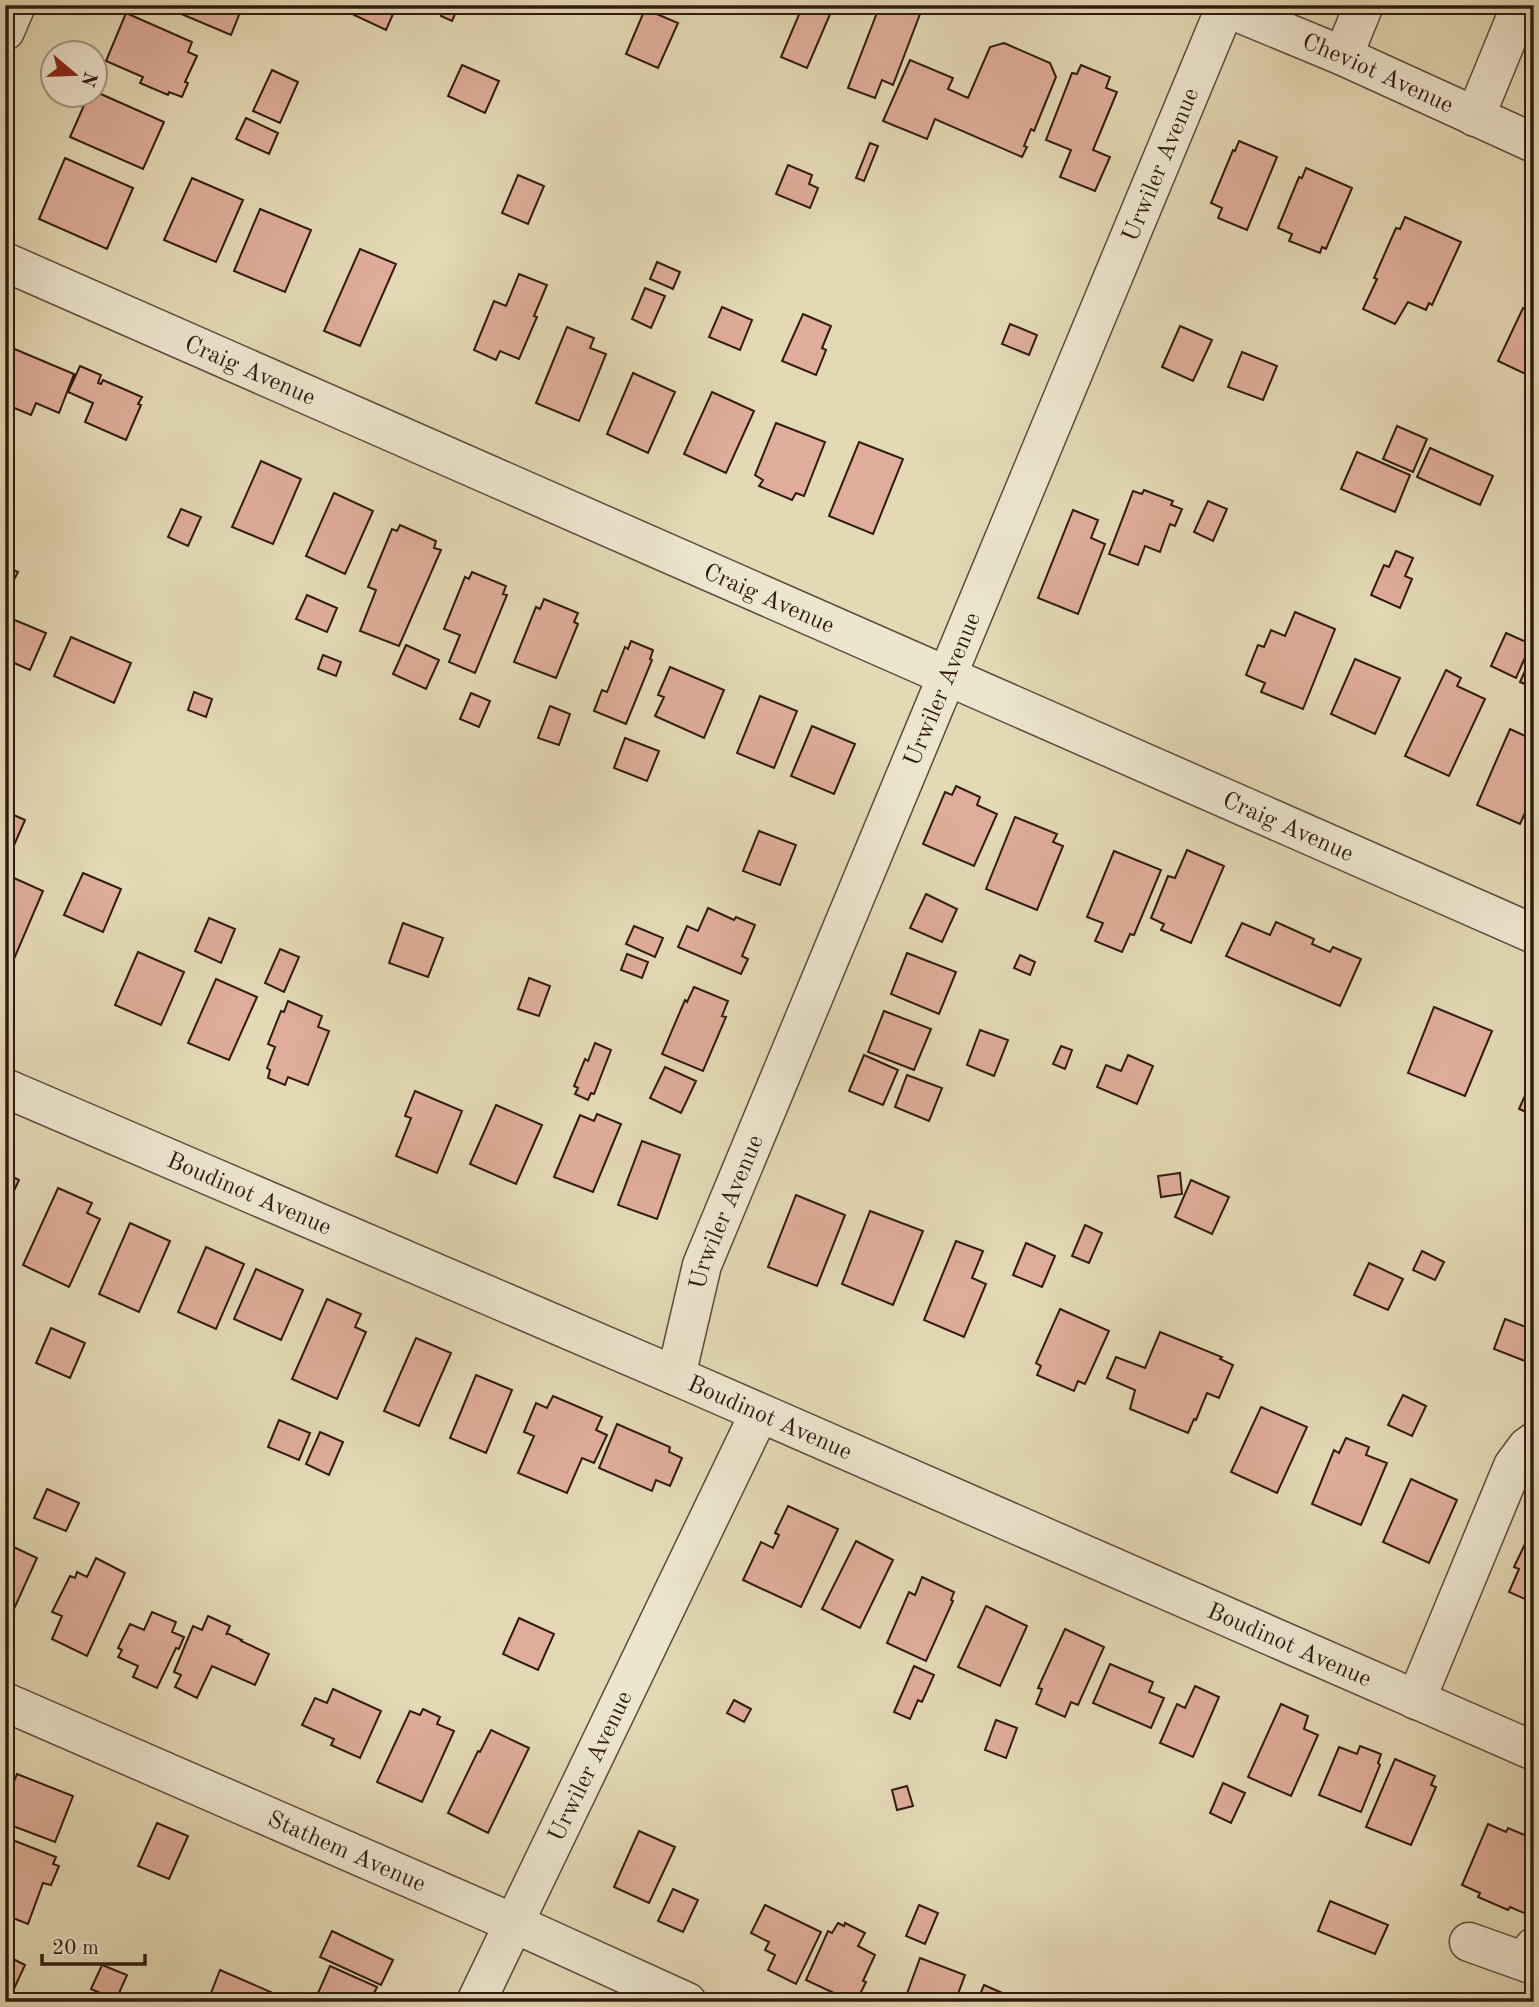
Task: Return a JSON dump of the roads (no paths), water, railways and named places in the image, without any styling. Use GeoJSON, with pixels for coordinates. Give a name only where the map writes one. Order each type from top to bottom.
{"type":"FeatureCollection","features":[{"type":"Feature","properties":{"kind":"street"},"geometry":{"type":"LineString","coordinates":[[5,32],[16,5]]}},
{"type":"Feature","properties":{"kind":"street"},"geometry":{"type":"LineString","coordinates":[[1343,56],[1364,5]]}},
{"type":"Feature","properties":{"kind":"street"},"geometry":{"type":"LineString","coordinates":[[1475,117],[1521,5]]}},
{"type":"Feature","properties":{"kind":"street","name":"Cheviot Avenue"},"geometry":{"type":"LineString","coordinates":[[1223,6],[1343,56],[1534,143]]}},
{"type":"Feature","properties":{"kind":"street","name":"Urwiler Avenue"},"geometry":{"type":"LineString","coordinates":[[676,1376],[702,1265],[1223,6]]}},
{"type":"Feature","properties":{"kind":"street","name":"Craig Avenue"},"geometry":{"type":"LineString","coordinates":[[5,262],[1534,934]]}},
{"type":"Feature","properties":{"kind":"street","name":"Boudinot Avenue"},"geometry":{"type":"LineString","coordinates":[[5,1088],[676,1376],[1534,1751]]}},
{"type":"Feature","properties":{"kind":"street","name":"Urwiler Avenue"},"geometry":{"type":"LineString","coordinates":[[476,2002],[759,1414]]}},
{"type":"Feature","properties":{"kind":"street"},"geometry":{"type":"LineString","coordinates":[[1416,1700],[1508,1476],[1527,1447],[1534,1443]]}},
{"type":"Feature","properties":{"kind":"street","name":"Stathem Avenue"},"geometry":{"type":"LineString","coordinates":[[5,1702],[513,1923],[687,2002]]}},
{"type":"Feature","properties":{"kind":"street"},"geometry":{"type":"LineString","coordinates":[[1469,1942],[1532,1959]]}}]}
